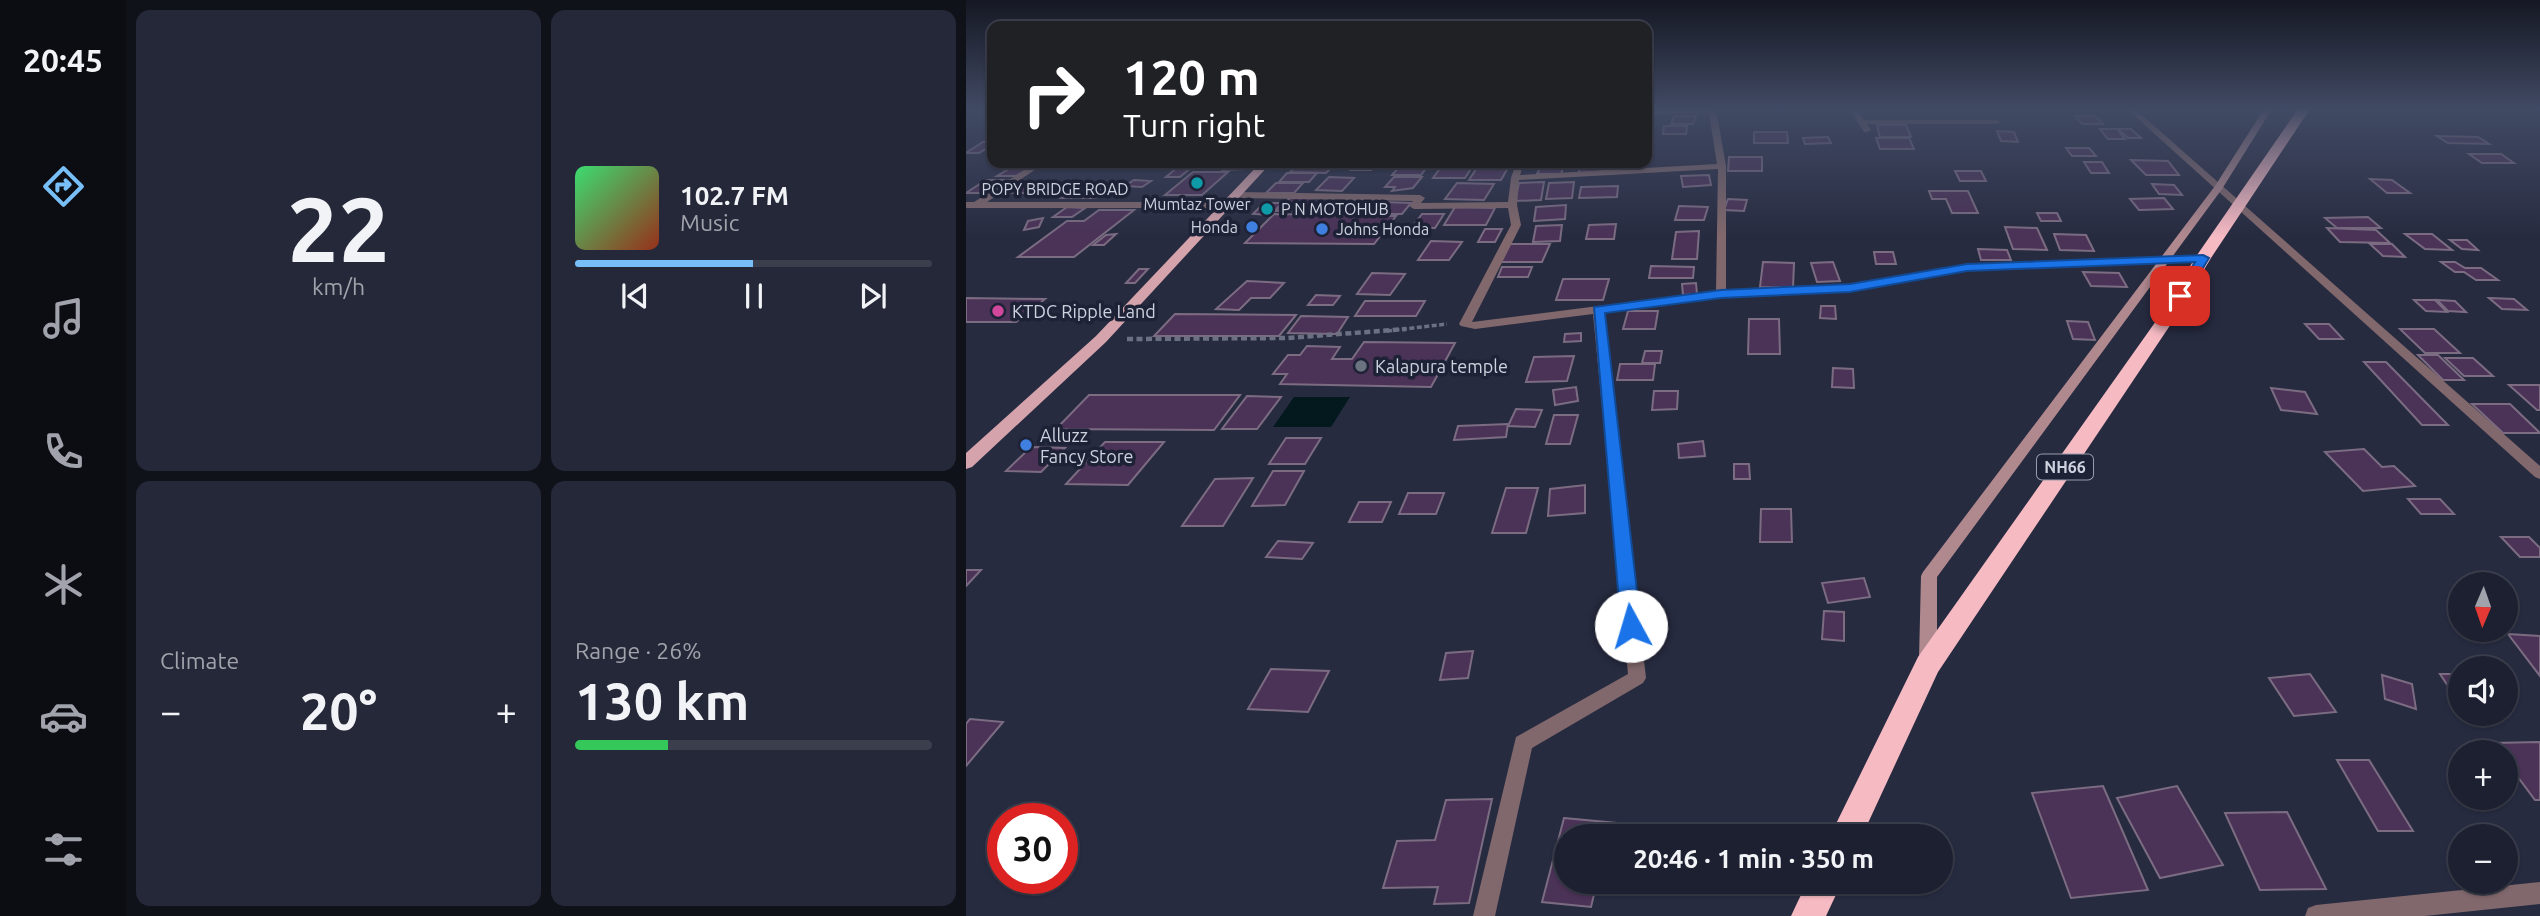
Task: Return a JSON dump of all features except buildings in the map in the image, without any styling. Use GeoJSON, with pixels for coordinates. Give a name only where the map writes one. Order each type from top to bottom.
{"type":"FeatureCollection","features":[{"type":"Feature","properties":{"kind":"highway","name":"NH66"},"geometry":{"type":"LineString","coordinates":[[1852,824],[1928,665],[2169,315],[2203,258],[2276,152]]}},
{"type":"Feature","properties":{"kind":"highway"},"geometry":{"type":"LineString","coordinates":[[1808,916],[1819,894]]}},
{"type":"Feature","properties":{"kind":"main road"},"geometry":{"type":"LineString","coordinates":[[966,463],[1101,339],[1261,168]]}},
{"type":"Feature","properties":{"kind":"street"},"geometry":{"type":"LineString","coordinates":[[1720,152],[1723,166],[1721,294]]}},
{"type":"Feature","properties":{"kind":"street"},"geometry":{"type":"LineString","coordinates":[[2179,152],[2534,463],[2540,474]]}},
{"type":"Feature","properties":{"kind":"street"},"geometry":{"type":"LineString","coordinates":[[1928,665],[1929,576],[2219,187],[2241,152]]}},
{"type":"Feature","properties":{"kind":"street"},"geometry":{"type":"LineString","coordinates":[[1515,178],[1723,166]]}},
{"type":"Feature","properties":{"kind":"street"},"geometry":{"type":"LineString","coordinates":[[971,205],[1033,168]]}},
{"type":"Feature","properties":{"kind":"street"},"geometry":{"type":"LineString","coordinates":[[1518,168],[1512,205],[1516,225],[1465,324],[1475,326],[1721,294],[1828,290],[1872,285],[1941,270],[2203,258]]}},
{"type":"Feature","properties":{"kind":"street","name":"POPY BRIDGE ROAD"},"geometry":{"type":"LineString","coordinates":[[971,205],[1420,198],[1414,206],[1512,205]]}},
{"type":"Feature","properties":{"kind":"street"},"geometry":{"type":"LineString","coordinates":[[1483,916],[1523,743],[1637,678],[1598,310]]}},
{"type":"Feature","properties":{"kind":"street"},"geometry":{"type":"LineString","coordinates":[[2316,916],[2540,893]]}},
{"type":"Feature","properties":{"kind":"path"},"geometry":{"type":"LineString","coordinates":[[1101,339],[1274,340],[1394,331],[1465,321]]}},
{"type":"Feature","properties":{"kind":"shaded area"},"geometry":{"type":"Polygon","coordinates":[[[1294,397],[1350,397],[1331,427],[1273,427],[1294,397]]]}},
{"type":"Feature","properties":{"kind":"place","name":"Mumtaz Tower"},"geometry":{"type":"Point","coordinates":[1197,183]}},
{"type":"Feature","properties":{"kind":"place","name":"P N MOTOHUB"},"geometry":{"type":"Point","coordinates":[1267,209]}},
{"type":"Feature","properties":{"kind":"place","name":"Honda"},"geometry":{"type":"Point","coordinates":[1252,227]}},
{"type":"Feature","properties":{"kind":"place","name":"Johns Honda"},"geometry":{"type":"Point","coordinates":[1322,229]}},
{"type":"Feature","properties":{"kind":"place","name":"KTDC Ripple Land"},"geometry":{"type":"Point","coordinates":[998,311]}},
{"type":"Feature","properties":{"kind":"place","name":"Kalapura temple"},"geometry":{"type":"Point","coordinates":[1361,366]}},
{"type":"Feature","properties":{"kind":"place","name":"Alluzz Fancy Store"},"geometry":{"type":"Point","coordinates":[1026,445]}},
{"type":"Feature","properties":{"kind":"route"},"geometry":{"type":"LineString","coordinates":[[1631,626],[1598,310],[1721,294],[1850,288],[1941,270],[2203,258],[2180,296]]}}]}
